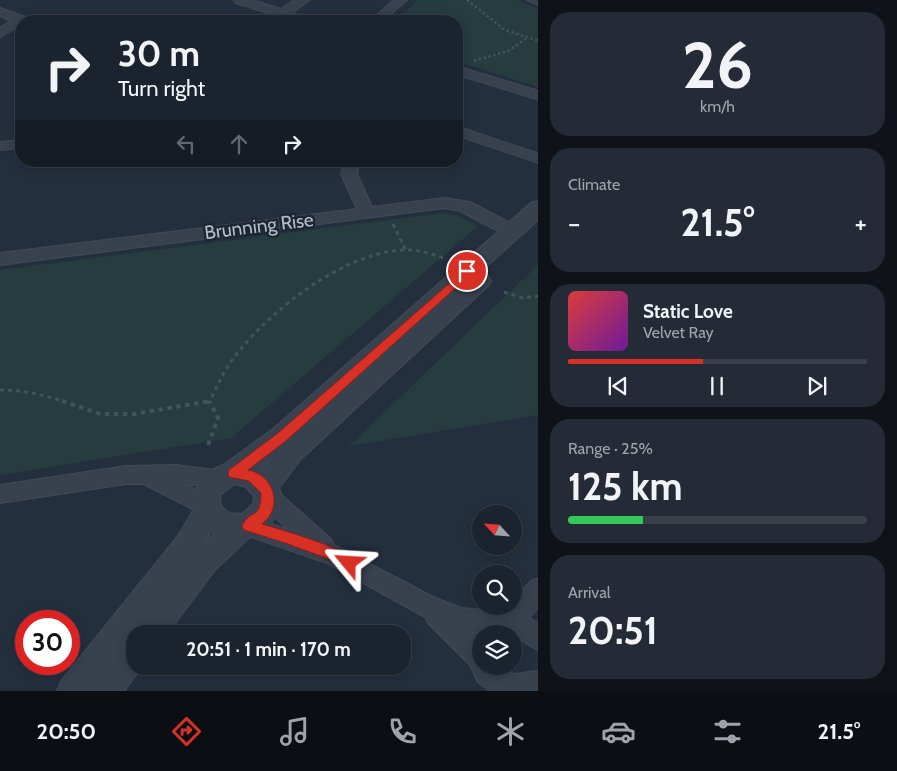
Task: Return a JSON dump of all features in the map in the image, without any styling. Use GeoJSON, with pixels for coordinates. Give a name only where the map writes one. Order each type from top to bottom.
{"type":"FeatureCollection","features":[{"type":"Feature","properties":{"kind":"street"},"geometry":{"type":"LineString","coordinates":[[240,0],[285,15]]}},
{"type":"Feature","properties":{"kind":"street"},"geometry":{"type":"LineString","coordinates":[[282,14],[303,0]]}},
{"type":"Feature","properties":{"kind":"street"},"geometry":{"type":"LineString","coordinates":[[383,15],[401,0]]}},
{"type":"Feature","properties":{"kind":"street"},"geometry":{"type":"LineString","coordinates":[[533,0],[538,2]]}},
{"type":"Feature","properties":{"kind":"street"},"geometry":{"type":"LineString","coordinates":[[0,12],[15,18]]}},
{"type":"Feature","properties":{"kind":"street"},"geometry":{"type":"LineString","coordinates":[[0,33],[15,25]]}},
{"type":"Feature","properties":{"kind":"street"},"geometry":{"type":"LineString","coordinates":[[463,72],[538,96]]}},
{"type":"Feature","properties":{"kind":"street"},"geometry":{"type":"LineString","coordinates":[[463,132],[538,159]]}},
{"type":"Feature","properties":{"kind":"street"},"geometry":{"type":"LineString","coordinates":[[0,146],[15,145]]}},
{"type":"Feature","properties":{"kind":"street"},"geometry":{"type":"LineString","coordinates":[[351,167],[349,174],[366,212]]}},
{"type":"Feature","properties":{"kind":"street","name":"Brunning Rise"},"geometry":{"type":"LineString","coordinates":[[0,259],[444,203],[457,204],[512,231]]}},
{"type":"Feature","properties":{"kind":"street"},"geometry":{"type":"LineString","coordinates":[[73,691],[188,545],[207,507],[209,489],[282,436],[538,207]]}},
{"type":"Feature","properties":{"kind":"street"},"geometry":{"type":"LineString","coordinates":[[155,625],[205,560],[245,526],[264,515],[267,492],[291,452],[538,228]]}},
{"type":"Feature","properties":{"kind":"street"},"geometry":{"type":"LineString","coordinates":[[0,494],[101,478],[176,474],[252,476],[334,555]]}},
{"type":"Feature","properties":{"kind":"street"},"geometry":{"type":"LineString","coordinates":[[148,476],[207,507],[213,518],[221,524],[245,526],[334,555],[426,606],[461,619],[472,630]]}},
{"type":"Feature","properties":{"kind":"street"},"geometry":{"type":"LineString","coordinates":[[505,625],[538,588]]}},
{"type":"Feature","properties":{"kind":"street"},"geometry":{"type":"LineString","coordinates":[[426,606],[456,632],[472,639]]}},
{"type":"Feature","properties":{"kind":"street"},"geometry":{"type":"LineString","coordinates":[[522,627],[538,639]]}},
{"type":"Feature","properties":{"kind":"street"},"geometry":{"type":"LineString","coordinates":[[104,691],[126,663]]}},
{"type":"Feature","properties":{"kind":"street"},"geometry":{"type":"LineString","coordinates":[[480,691],[482,675]]}},
{"type":"Feature","properties":{"kind":"street"},"geometry":{"type":"LineString","coordinates":[[488,675],[498,684],[529,688]]}},
{"type":"Feature","properties":{"kind":"path"},"geometry":{"type":"LineString","coordinates":[[468,0],[505,30],[538,41]]}},
{"type":"Feature","properties":{"kind":"path"},"geometry":{"type":"LineString","coordinates":[[463,66],[468,62],[508,52],[528,38]]}},
{"type":"Feature","properties":{"kind":"path"},"geometry":{"type":"LineString","coordinates":[[387,210],[406,251]]}},
{"type":"Feature","properties":{"kind":"path"},"geometry":{"type":"LineString","coordinates":[[210,402],[221,377],[241,348],[277,313],[323,276],[363,257],[406,251],[433,252],[446,259]]}},
{"type":"Feature","properties":{"kind":"path"},"geometry":{"type":"LineString","coordinates":[[504,292],[524,298],[538,296]]}},
{"type":"Feature","properties":{"kind":"path"},"geometry":{"type":"LineString","coordinates":[[0,390],[44,394],[100,414],[134,414],[210,402]]}},
{"type":"Feature","properties":{"kind":"path"},"geometry":{"type":"LineString","coordinates":[[208,445],[218,418],[210,402]]}},
{"type":"Feature","properties":{"kind":"green space"},"geometry":{"type":"Polygon","coordinates":[[[418,0],[518,0],[538,9],[538,87],[463,63],[463,15],[401,15],[418,0]]]}},
{"type":"Feature","properties":{"kind":"green space"},"geometry":{"type":"Polygon","coordinates":[[[442,213],[456,215],[478,226],[231,438],[0,475],[0,270],[442,213]]]}},
{"type":"Feature","properties":{"kind":"green space"},"geometry":{"type":"Polygon","coordinates":[[[538,265],[538,415],[349,446],[538,265]]]}},
{"type":"Feature","properties":{"kind":"route"},"geometry":{"type":"LineString","coordinates":[[349,563],[334,555],[286,537],[248,526],[264,515],[268,507],[268,492],[259,480],[252,476],[234,474],[282,436],[467,271]]}}]}
